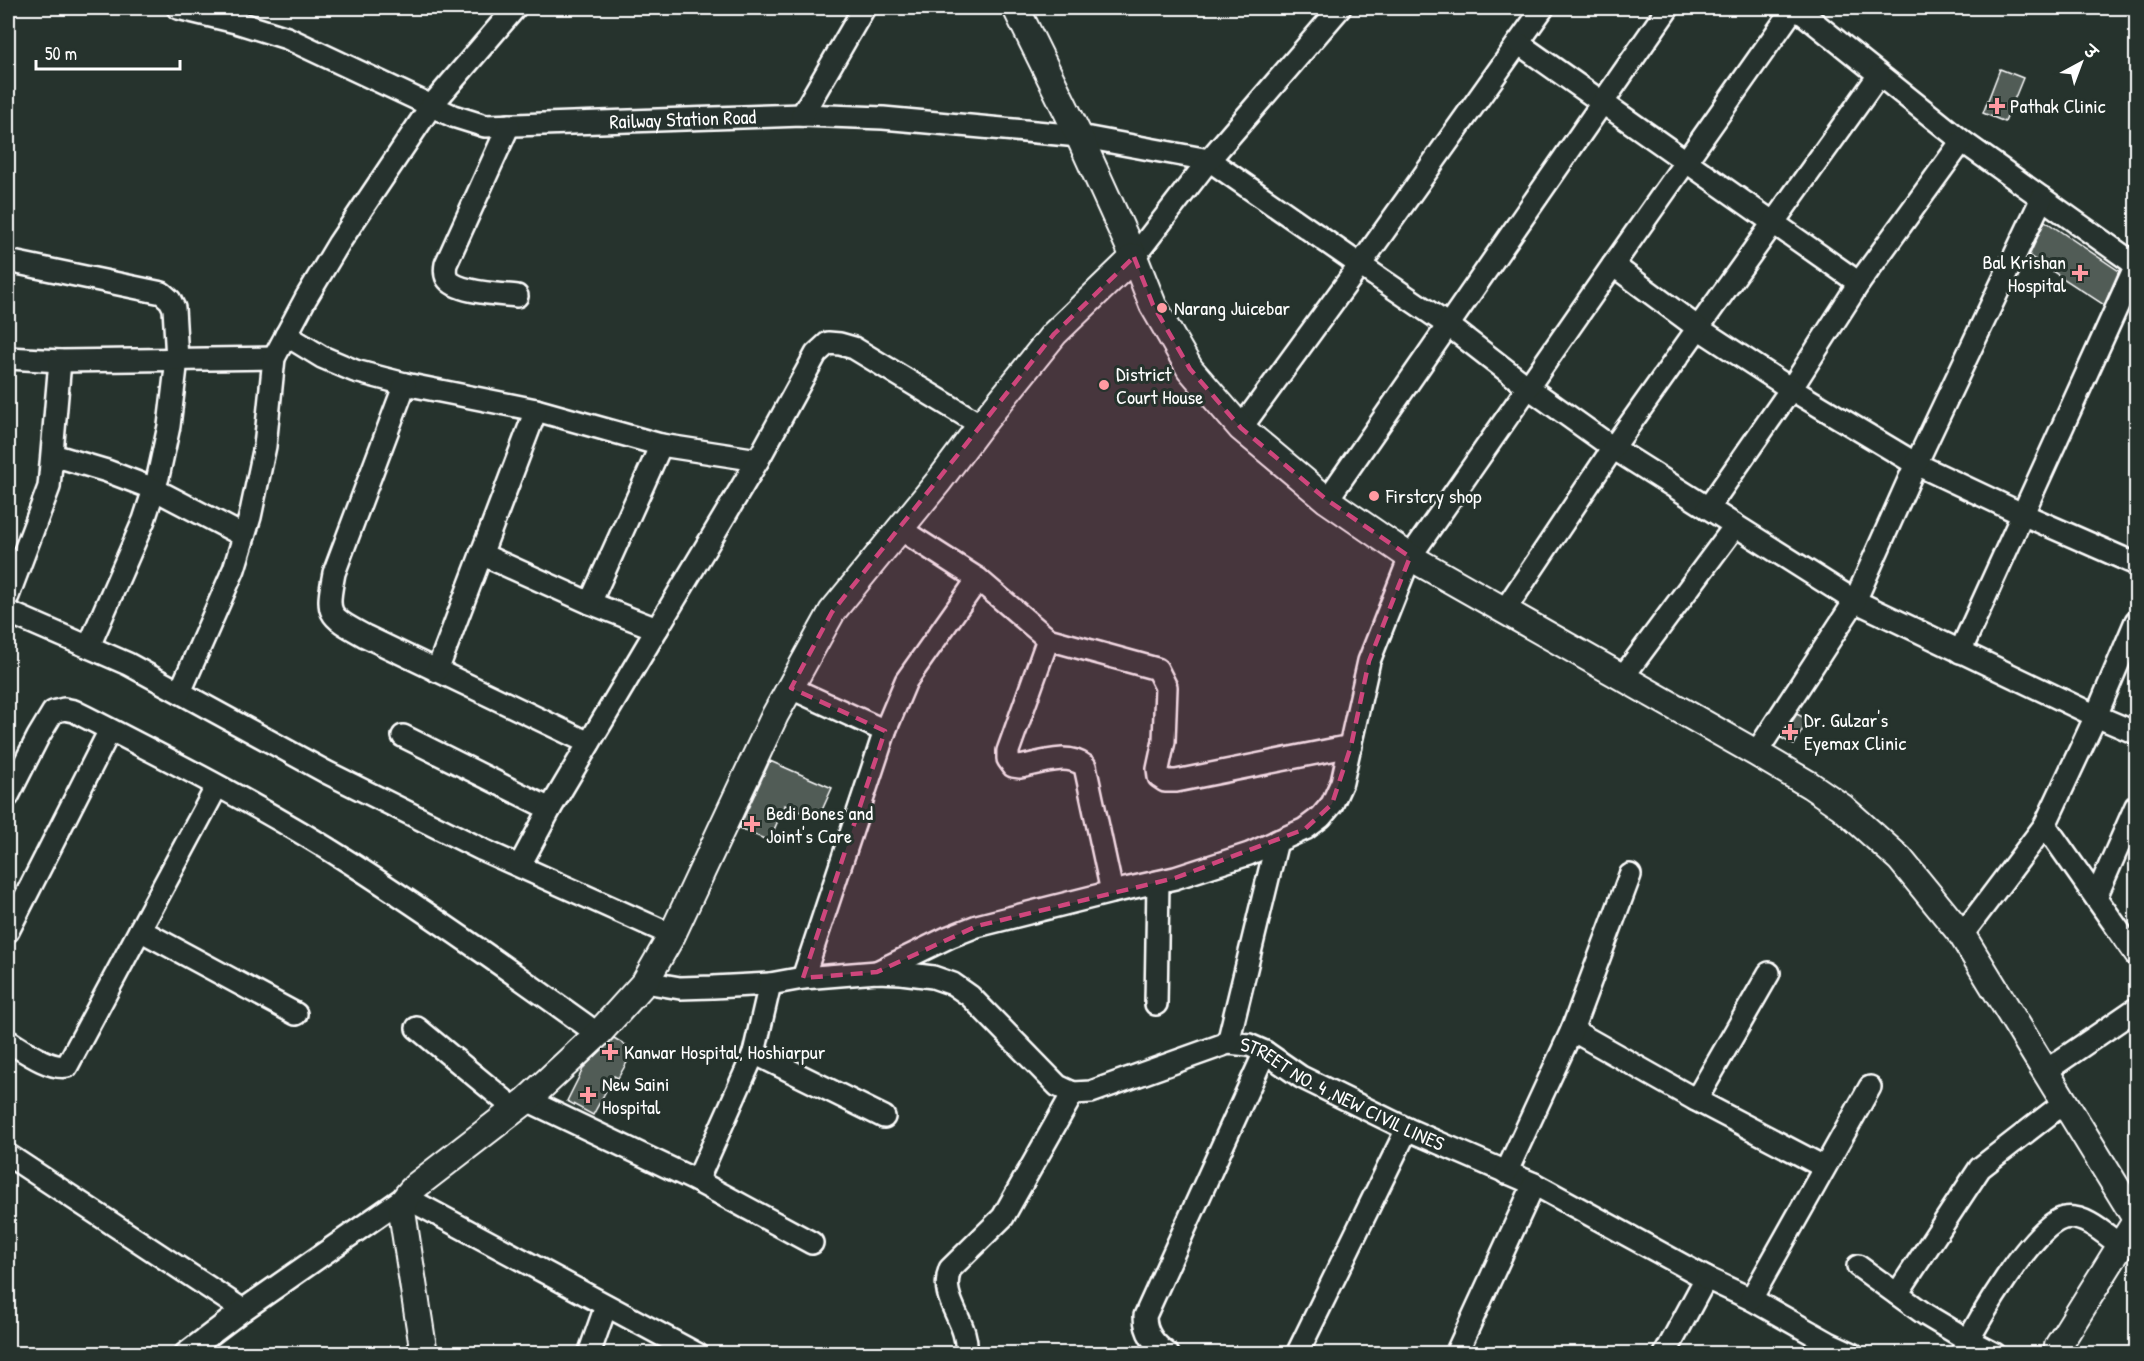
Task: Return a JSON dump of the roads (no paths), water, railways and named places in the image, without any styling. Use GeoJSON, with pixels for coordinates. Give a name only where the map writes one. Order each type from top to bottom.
{"type":"FeatureCollection","features":[{"type":"Feature","properties":{"kind":"main road"},"geometry":{"type":"LineString","coordinates":[[1016,8],[1079,136],[1134,257],[1153,305],[1190,369],[1240,428],[1327,500],[1410,557],[1756,753],[1842,807],[1900,859],[1962,934],[2047,1070],[2136,1220],[2058,1346],[2057,1353]]}},
{"type":"Feature","properties":{"kind":"main road"},"geometry":{"type":"LineString","coordinates":[[424,1353],[403,1218],[402,1208],[405,1197],[417,1185],[521,1105],[598,1035],[645,982],[672,934],[775,715],[832,612],[1054,334],[1134,257]]}},
{"type":"Feature","properties":{"kind":"street","name":"Railway Station Road"},"geometry":{"type":"LineString","coordinates":[[178,8],[236,22],[287,38],[431,106],[468,122],[485,126],[802,115],[883,118],[1079,136],[1209,160]]}},
{"type":"Feature","properties":{"kind":"street"},"geometry":{"type":"LineString","coordinates":[[180,692],[234,569],[255,498],[266,446],[274,358],[339,243],[431,106],[515,8]]}},
{"type":"Feature","properties":{"kind":"street"},"geometry":{"type":"LineString","coordinates":[[802,115],[864,8]]}},
{"type":"Feature","properties":{"kind":"street"},"geometry":{"type":"LineString","coordinates":[[1134,257],[1209,160],[1340,8]]}},
{"type":"Feature","properties":{"kind":"street"},"geometry":{"type":"LineString","coordinates":[[1240,428],[1360,265],[1543,8]]}},
{"type":"Feature","properties":{"kind":"street"},"geometry":{"type":"LineString","coordinates":[[1327,500],[1668,8]]}},
{"type":"Feature","properties":{"kind":"street"},"geometry":{"type":"LineString","coordinates":[[878,972],[949,937],[977,926],[1175,878],[1249,854],[1305,829],[1321,817],[1332,804],[1342,782],[1369,661],[1410,557],[1795,8],[1962,141],[2136,265],[1960,652]]}},
{"type":"Feature","properties":{"kind":"street"},"geometry":{"type":"LineString","coordinates":[[1518,43],[1859,283]]}},
{"type":"Feature","properties":{"kind":"street"},"geometry":{"type":"LineString","coordinates":[[1504,611],[1613,448],[1880,75]]}},
{"type":"Feature","properties":{"kind":"street"},"geometry":{"type":"LineString","coordinates":[[509,125],[446,264],[445,272],[447,279],[454,285],[465,289],[517,296]]}},
{"type":"Feature","properties":{"kind":"street"},"geometry":{"type":"LineString","coordinates":[[1708,508],[1791,389],[1859,283],[1962,141]]}},
{"type":"Feature","properties":{"kind":"street"},"geometry":{"type":"LineString","coordinates":[[1209,160],[1448,325],[1529,388],[1613,448],[1735,526],[1855,600],[1960,652],[2136,733]]}},
{"type":"Feature","properties":{"kind":"street"},"geometry":{"type":"LineString","coordinates":[[1756,753],[1855,600],[1916,464],[2042,198]]}},
{"type":"Feature","properties":{"kind":"street"},"geometry":{"type":"LineString","coordinates":[[8,261],[162,293],[170,300],[174,308],[177,359],[169,426],[154,489],[144,520],[89,646]]}},
{"type":"Feature","properties":{"kind":"street"},"geometry":{"type":"LineString","coordinates":[[1613,265],[1698,328],[1791,389],[1916,464],[2136,564]]}},
{"type":"Feature","properties":{"kind":"street"},"geometry":{"type":"LineString","coordinates":[[286,335],[322,357],[355,371],[405,384],[536,410],[661,445],[758,460]]}},
{"type":"Feature","properties":{"kind":"street"},"geometry":{"type":"LineString","coordinates":[[520,865],[549,809],[758,460],[816,354],[828,343],[854,348],[981,425]]}},
{"type":"Feature","properties":{"kind":"street"},"geometry":{"type":"LineString","coordinates":[[8,358],[60,361],[274,358]]}},
{"type":"Feature","properties":{"kind":"street"},"geometry":{"type":"LineString","coordinates":[[8,596],[49,487],[60,361]]}},
{"type":"Feature","properties":{"kind":"street"},"geometry":{"type":"LineString","coordinates":[[405,384],[334,573],[328,604],[343,624],[364,636],[589,743]]}},
{"type":"Feature","properties":{"kind":"street"},"geometry":{"type":"LineString","coordinates":[[437,671],[536,410]]}},
{"type":"Feature","properties":{"kind":"street"},"geometry":{"type":"LineString","coordinates":[[590,603],[661,445]]}},
{"type":"Feature","properties":{"kind":"street"},"geometry":{"type":"LineString","coordinates":[[52,455],[107,471],[154,489],[244,536]]}},
{"type":"Feature","properties":{"kind":"street"},"geometry":{"type":"LineString","coordinates":[[1622,678],[1735,526]]}},
{"type":"Feature","properties":{"kind":"street"},"geometry":{"type":"LineString","coordinates":[[900,529],[978,579],[1048,639],[1157,669],[1166,687],[1164,741],[1158,769],[1159,777],[1165,781],[1176,781],[1351,746]]}},
{"type":"Feature","properties":{"kind":"street"},"geometry":{"type":"LineString","coordinates":[[481,554],[590,603],[657,629]]}},
{"type":"Feature","properties":{"kind":"street"},"geometry":{"type":"LineString","coordinates":[[803,978],[885,731],[906,681],[978,579]]}},
{"type":"Feature","properties":{"kind":"street"},"geometry":{"type":"LineString","coordinates":[[8,612],[128,664],[326,772],[483,850],[672,934]]}},
{"type":"Feature","properties":{"kind":"street"},"geometry":{"type":"LineString","coordinates":[[1962,934],[2045,825],[2096,716],[2136,621]]}},
{"type":"Feature","properties":{"kind":"street"},"geometry":{"type":"LineString","coordinates":[[1048,639],[1008,751],[1008,759],[1012,766],[1020,767],[1068,758],[1076,759],[1084,766],[1112,892]]}},
{"type":"Feature","properties":{"kind":"street"},"geometry":{"type":"LineString","coordinates":[[791,688],[885,731]]}},
{"type":"Feature","properties":{"kind":"street"},"geometry":{"type":"LineString","coordinates":[[8,796],[53,712],[64,709],[74,711],[217,786],[350,863],[470,942],[598,1035]]}},
{"type":"Feature","properties":{"kind":"street"},"geometry":{"type":"LineString","coordinates":[[8,931],[111,729]]}},
{"type":"Feature","properties":{"kind":"street"},"geometry":{"type":"LineString","coordinates":[[403,736],[549,809]]}},
{"type":"Feature","properties":{"kind":"street"},"geometry":{"type":"LineString","coordinates":[[8,1041],[49,1065],[59,1068],[67,1066],[217,786]]}},
{"type":"Feature","properties":{"kind":"street"},"geometry":{"type":"LineString","coordinates":[[2096,897],[2136,806]]}},
{"type":"Feature","properties":{"kind":"street"},"geometry":{"type":"LineString","coordinates":[[2045,825],[2136,955]]}},
{"type":"Feature","properties":{"kind":"street"},"geometry":{"type":"LineString","coordinates":[[1228,1043],[1277,841]]}},
{"type":"Feature","properties":{"kind":"street"},"geometry":{"type":"LineString","coordinates":[[1506,1173],[1572,1030],[1630,875]]}},
{"type":"Feature","properties":{"kind":"street"},"geometry":{"type":"LineString","coordinates":[[1156,1004],[1158,882]]}},
{"type":"Feature","properties":{"kind":"street"},"geometry":{"type":"LineString","coordinates":[[140,930],[296,1014]]}},
{"type":"Feature","properties":{"kind":"street"},"geometry":{"type":"LineString","coordinates":[[645,982],[680,988],[770,984],[803,978],[878,972],[933,977],[953,984],[970,996],[1058,1086],[1073,1093],[1003,1217],[950,1269],[946,1280],[947,1293],[967,1341],[966,1353]]}},
{"type":"Feature","properties":{"kind":"street"},"geometry":{"type":"LineString","coordinates":[[1696,1100],[1769,973]]}},
{"type":"Feature","properties":{"kind":"street"},"geometry":{"type":"LineString","coordinates":[[697,1181],[754,1053],[770,984]]}},
{"type":"Feature","properties":{"kind":"street"},"geometry":{"type":"LineString","coordinates":[[2047,1070],[2136,1009]]}},
{"type":"Feature","properties":{"kind":"street"},"geometry":{"type":"LineString","coordinates":[[417,1028],[521,1105],[697,1181],[812,1243]]}},
{"type":"Feature","properties":{"kind":"street"},"geometry":{"type":"LineString","coordinates":[[1572,1030],[1696,1100],[1824,1167]]}},
{"type":"Feature","properties":{"kind":"street","name":"STREET NO. 4 ,NEW CIVIL LINES"},"geometry":{"type":"LineString","coordinates":[[1073,1093],[1092,1092],[1228,1043],[1249,1045],[1265,1052],[1301,1077],[1407,1129],[1534,1184],[1706,1278],[1751,1299],[1827,1348],[1853,1353]]}},
{"type":"Feature","properties":{"kind":"street"},"geometry":{"type":"LineString","coordinates":[[1168,1353],[1155,1343],[1145,1329],[1145,1317],[1265,1052]]}},
{"type":"Feature","properties":{"kind":"street"},"geometry":{"type":"LineString","coordinates":[[754,1053],[884,1117]]}},
{"type":"Feature","properties":{"kind":"street"},"geometry":{"type":"LineString","coordinates":[[1751,1299],[1870,1087]]}},
{"type":"Feature","properties":{"kind":"street"},"geometry":{"type":"LineString","coordinates":[[1897,1294],[1980,1168],[2066,1102]]}},
{"type":"Feature","properties":{"kind":"street"},"geometry":{"type":"LineString","coordinates":[[1297,1353],[1407,1129]]}},
{"type":"Feature","properties":{"kind":"street"},"geometry":{"type":"LineString","coordinates":[[8,1155],[243,1310]]}},
{"type":"Feature","properties":{"kind":"street"},"geometry":{"type":"LineString","coordinates":[[1456,1353],[1534,1184]]}},
{"type":"Feature","properties":{"kind":"street"},"geometry":{"type":"LineString","coordinates":[[185,1353],[405,1197],[697,1353]]}},
{"type":"Feature","properties":{"kind":"street"},"geometry":{"type":"LineString","coordinates":[[1965,1347],[2027,1248],[2052,1223],[2065,1218],[2078,1219],[2091,1224],[2121,1246]]}},
{"type":"Feature","properties":{"kind":"street"},"geometry":{"type":"LineString","coordinates":[[1858,1266],[1965,1347],[1995,1353]]}},
{"type":"Feature","properties":{"kind":"street"},"geometry":{"type":"LineString","coordinates":[[1665,1353],[1706,1278]]}},
{"type":"Feature","properties":{"kind":"street"},"geometry":{"type":"LineString","coordinates":[[590,1353],[606,1306]]}},
{"type":"Feature","properties":{"kind":"place","name":"Pathak Clinic"},"geometry":{"type":"Point","coordinates":[1997,106]}},
{"type":"Feature","properties":{"kind":"place","name":"Bal Krishan Hospital"},"geometry":{"type":"Point","coordinates":[2080,273]}},
{"type":"Feature","properties":{"kind":"place","name":"Narang Juicebar"},"geometry":{"type":"Point","coordinates":[1162,308]}},
{"type":"Feature","properties":{"kind":"place","name":"District Court House"},"geometry":{"type":"Point","coordinates":[1104,385]}},
{"type":"Feature","properties":{"kind":"place","name":"Firstcry shop"},"geometry":{"type":"Point","coordinates":[1374,496]}},
{"type":"Feature","properties":{"kind":"place","name":"Dr. Gulzar's Eyemax Clinic"},"geometry":{"type":"Point","coordinates":[1790,732]}},
{"type":"Feature","properties":{"kind":"place","name":"Bedi Bones and Joint's Care"},"geometry":{"type":"Point","coordinates":[752,824]}},
{"type":"Feature","properties":{"kind":"place","name":"Kanwar Hospital, Hoshiarpur"},"geometry":{"type":"Point","coordinates":[610,1052]}},
{"type":"Feature","properties":{"kind":"place","name":"New Saini Hospital"},"geometry":{"type":"Point","coordinates":[588,1095]}}]}
